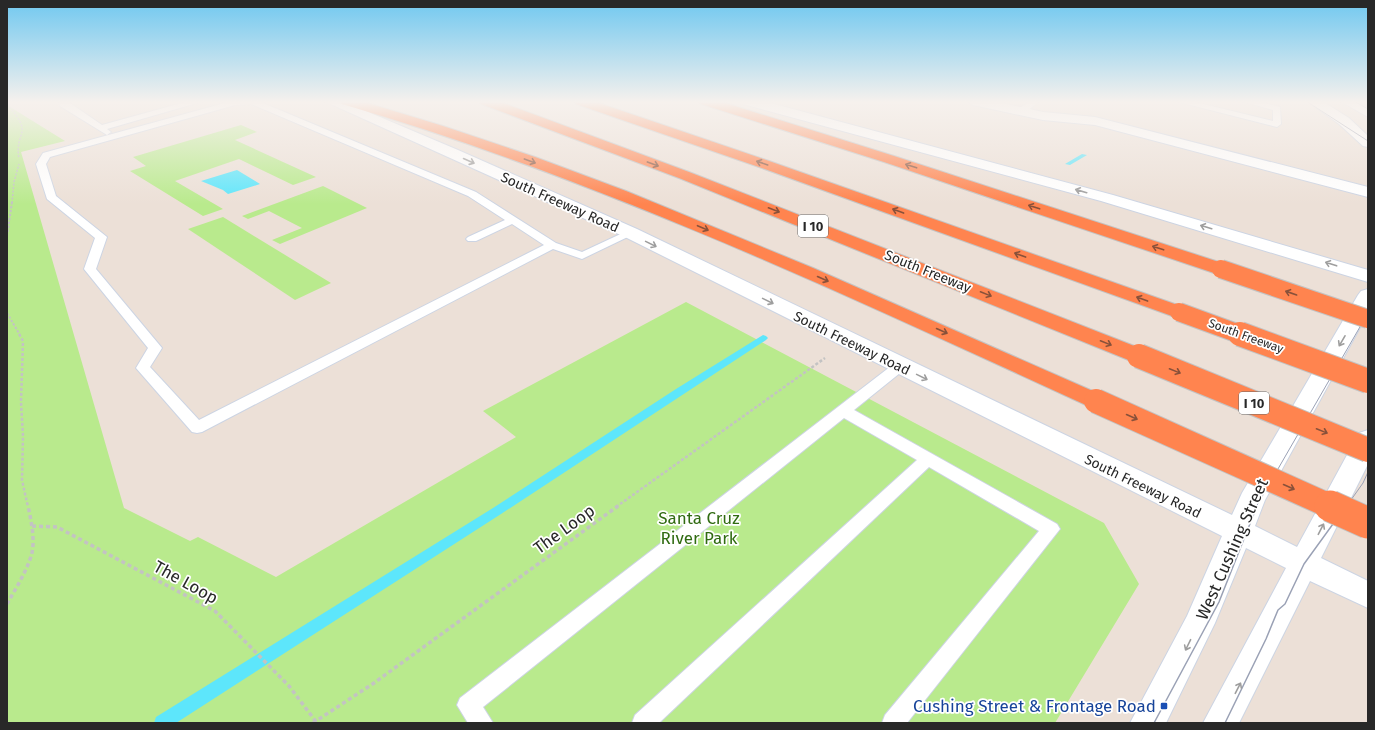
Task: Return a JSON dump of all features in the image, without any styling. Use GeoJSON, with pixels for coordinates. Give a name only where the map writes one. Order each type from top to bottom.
{"type":"FeatureCollection","features":[{"type":"Feature","properties":{"kind":"highway"},"geometry":{"type":"LineString","coordinates":[[453,135],[498,149],[646,205],[792,265],[1368,523]]}},
{"type":"Feature","properties":{"kind":"highway","name":"South Freeway"},"geometry":{"type":"LineString","coordinates":[[575,135],[691,178],[1139,356],[1368,450]]}},
{"type":"Feature","properties":{"kind":"highway","name":"South Freeway"},"geometry":{"type":"LineString","coordinates":[[679,135],[771,166],[1368,381]]}},
{"type":"Feature","properties":{"kind":"highway"},"geometry":{"type":"LineString","coordinates":[[812,135],[889,159],[1368,319]]}},
{"type":"Feature","properties":{"kind":"main road","name":"South Freeway Road"},"geometry":{"type":"LineString","coordinates":[[408,135],[467,160],[630,234],[1368,595]]}},
{"type":"Feature","properties":{"kind":"main road"},"geometry":{"type":"LineString","coordinates":[[872,135],[1084,191],[1368,276]]}},
{"type":"Feature","properties":{"kind":"main road"},"geometry":{"type":"LineString","coordinates":[[1150,135],[1368,192]]}},
{"type":"Feature","properties":{"kind":"main road"},"geometry":{"type":"LineString","coordinates":[[1360,135],[1368,143]]}},
{"type":"Feature","properties":{"kind":"main road","name":"West Cushing Street"},"geometry":{"type":"LineString","coordinates":[[1148,723],[1199,623],[1238,532],[1244,514],[1368,295]]}},
{"type":"Feature","properties":{"kind":"main road"},"geometry":{"type":"LineString","coordinates":[[1220,723],[1368,439]]}},
{"type":"Feature","properties":{"kind":"lane"},"geometry":{"type":"LineString","coordinates":[[116,135],[46,155],[41,164],[51,197],[101,237],[90,269],[155,348],[143,368],[197,428],[552,245]]}},
{"type":"Feature","properties":{"kind":"lane"},"geometry":{"type":"LineString","coordinates":[[331,135],[472,194],[552,245],[582,256],[630,234]]}},
{"type":"Feature","properties":{"kind":"lane"},"geometry":{"type":"LineString","coordinates":[[472,239],[513,220]]}},
{"type":"Feature","properties":{"kind":"lane"},"geometry":{"type":"LineString","coordinates":[[482,723],[468,705],[900,366]]}},
{"type":"Feature","properties":{"kind":"lane"},"geometry":{"type":"LineString","coordinates":[[844,411],[1051,529],[893,723]]}},
{"type":"Feature","properties":{"kind":"lane"},"geometry":{"type":"LineString","coordinates":[[643,723],[928,459]]}},
{"type":"Feature","properties":{"kind":"path"},"geometry":{"type":"LineString","coordinates":[[7,236],[12,219],[13,179],[20,161],[17,146],[24,135]]}},
{"type":"Feature","properties":{"kind":"path"},"geometry":{"type":"LineString","coordinates":[[7,313],[23,341],[21,402],[23,436],[22,480],[32,526],[32,552],[24,572],[7,604]]}},
{"type":"Feature","properties":{"kind":"path","name":"The Loop"},"geometry":{"type":"LineString","coordinates":[[32,526],[57,527],[215,611],[289,686],[316,722],[374,683],[700,446],[826,357]]}},
{"type":"Feature","properties":{"kind":"green space","name":"Santa Cruz River Park"},"geometry":{"type":"Polygon","coordinates":[[[7,135],[55,135],[65,141],[21,152],[124,508],[190,541],[198,537],[276,577],[516,437],[483,411],[686,302],[1104,523],[1139,584],[1055,723],[7,723],[7,135]]]}},
{"type":"Feature","properties":{"kind":"green space"},"geometry":{"type":"Polygon","coordinates":[[[207,135],[249,135],[235,140],[316,177],[293,185],[239,159],[175,181],[223,209],[203,216],[130,171],[146,166],[133,157],[207,135]]]}},
{"type":"Feature","properties":{"kind":"green space"},"geometry":{"type":"Polygon","coordinates":[[[323,186],[367,208],[280,244],[272,240],[302,228],[269,211],[248,219],[242,216],[323,186]]]}},
{"type":"Feature","properties":{"kind":"green space"},"geometry":{"type":"Polygon","coordinates":[[[223,217],[331,283],[295,300],[188,229],[223,217]]]}},
{"type":"Feature","properties":{"kind":"water"},"geometry":{"type":"Polygon","coordinates":[[[237,170],[260,184],[228,194],[223,190],[201,181],[237,170]]]}},
{"type":"Feature","properties":{"kind":"waterway"},"geometry":{"type":"LineString","coordinates":[[1068,164],[1084,155]]}},
{"type":"Feature","properties":{"kind":"waterway"},"geometry":{"type":"LineString","coordinates":[[162,723],[497,511],[763,338]]}},
{"type":"Feature","properties":{"kind":"tram line"},"geometry":{"type":"LineString","coordinates":[[1359,135],[1368,141]]}},
{"type":"Feature","properties":{"kind":"tram line"},"geometry":{"type":"LineString","coordinates":[[1256,507],[1368,313]]}},
{"type":"Feature","properties":{"kind":"tram line"},"geometry":{"type":"LineString","coordinates":[[1346,507],[1363,483],[1368,472]]}},
{"type":"Feature","properties":{"kind":"tram line"},"geometry":{"type":"LineString","coordinates":[[1154,723],[1219,602],[1257,506]]}},
{"type":"Feature","properties":{"kind":"tram line"},"geometry":{"type":"LineString","coordinates":[[1225,723],[1266,639],[1278,610],[1285,604],[1304,564],[1346,506]]}},
{"type":"Feature","properties":{"kind":"place","name":"Cushing Street & Frontage Road"},"geometry":{"type":"Point","coordinates":[1164,706]}}]}
